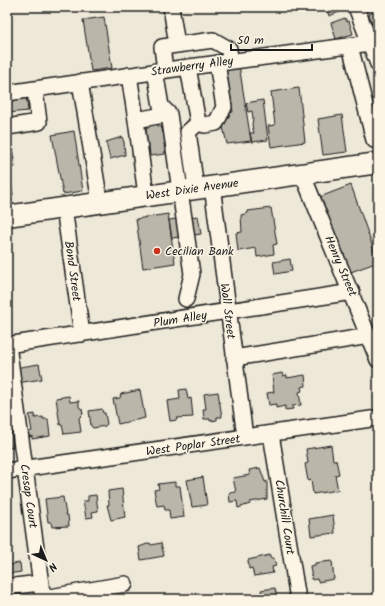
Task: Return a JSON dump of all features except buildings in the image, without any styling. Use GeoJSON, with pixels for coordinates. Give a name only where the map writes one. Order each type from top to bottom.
{"type":"FeatureCollection","features":[{"type":"Feature","properties":{"kind":"main road","name":"West Dixie Avenue"},"geometry":{"type":"LineString","coordinates":[[7,216],[378,163]]}},
{"type":"Feature","properties":{"kind":"street"},"geometry":{"type":"LineString","coordinates":[[171,7],[177,45]]}},
{"type":"Feature","properties":{"kind":"street"},"geometry":{"type":"LineString","coordinates":[[356,7],[375,50]]}},
{"type":"Feature","properties":{"kind":"street"},"geometry":{"type":"LineString","coordinates":[[196,188],[169,114],[161,106],[160,71],[162,47],[213,40],[229,49],[224,62],[224,108],[216,123],[205,125],[198,123]]}},
{"type":"Feature","properties":{"kind":"street"},"geometry":{"type":"LineString","coordinates":[[350,46],[374,140]]}},
{"type":"Feature","properties":{"kind":"street","name":"Strawberry Alley"},"geometry":{"type":"LineString","coordinates":[[7,93],[129,75],[350,46],[375,50]]}},
{"type":"Feature","properties":{"kind":"street"},"geometry":{"type":"LineString","coordinates":[[188,67],[198,123]]}},
{"type":"Feature","properties":{"kind":"street"},"geometry":{"type":"LineString","coordinates":[[129,75],[146,195]]}},
{"type":"Feature","properties":{"kind":"street"},"geometry":{"type":"LineString","coordinates":[[80,82],[100,202]]}},
{"type":"Feature","properties":{"kind":"street"},"geometry":{"type":"LineString","coordinates":[[7,127],[39,122],[35,90]]}},
{"type":"Feature","properties":{"kind":"street"},"geometry":{"type":"LineString","coordinates":[[136,120],[169,114]]}},
{"type":"Feature","properties":{"kind":"street"},"geometry":{"type":"LineString","coordinates":[[186,299],[192,274],[196,188],[188,132],[198,123]]}},
{"type":"Feature","properties":{"kind":"street","name":"Henry Street"},"geometry":{"type":"LineString","coordinates":[[302,173],[352,292],[378,360]]}},
{"type":"Feature","properties":{"kind":"street","name":"Wall Street"},"geometry":{"type":"LineString","coordinates":[[196,188],[228,311],[245,437]]}},
{"type":"Feature","properties":{"kind":"street","name":"Bond Street"},"geometry":{"type":"LineString","coordinates":[[64,208],[82,334]]}},
{"type":"Feature","properties":{"kind":"street","name":"Plum Alley"},"geometry":{"type":"LineString","coordinates":[[8,345],[352,292]]}},
{"type":"Feature","properties":{"kind":"street"},"geometry":{"type":"LineString","coordinates":[[234,358],[369,336]]}},
{"type":"Feature","properties":{"kind":"street","name":"Cresap Court"},"geometry":{"type":"LineString","coordinates":[[8,345],[40,583],[44,598]]}},
{"type":"Feature","properties":{"kind":"street","name":"West Poplar Street"},"geometry":{"type":"LineString","coordinates":[[7,471],[378,418]]}},
{"type":"Feature","properties":{"kind":"street","name":"Churchill Court"},"geometry":{"type":"LineString","coordinates":[[271,434],[298,599]]}},
{"type":"Feature","properties":{"kind":"street"},"geometry":{"type":"LineString","coordinates":[[7,587],[40,583]]}},
{"type":"Feature","properties":{"kind":"street"},"geometry":{"type":"LineString","coordinates":[[44,598],[125,584]]}},
{"type":"Feature","properties":{"kind":"place","name":"Cecilian Bank"},"geometry":{"type":"Point","coordinates":[157,251]}}]}
